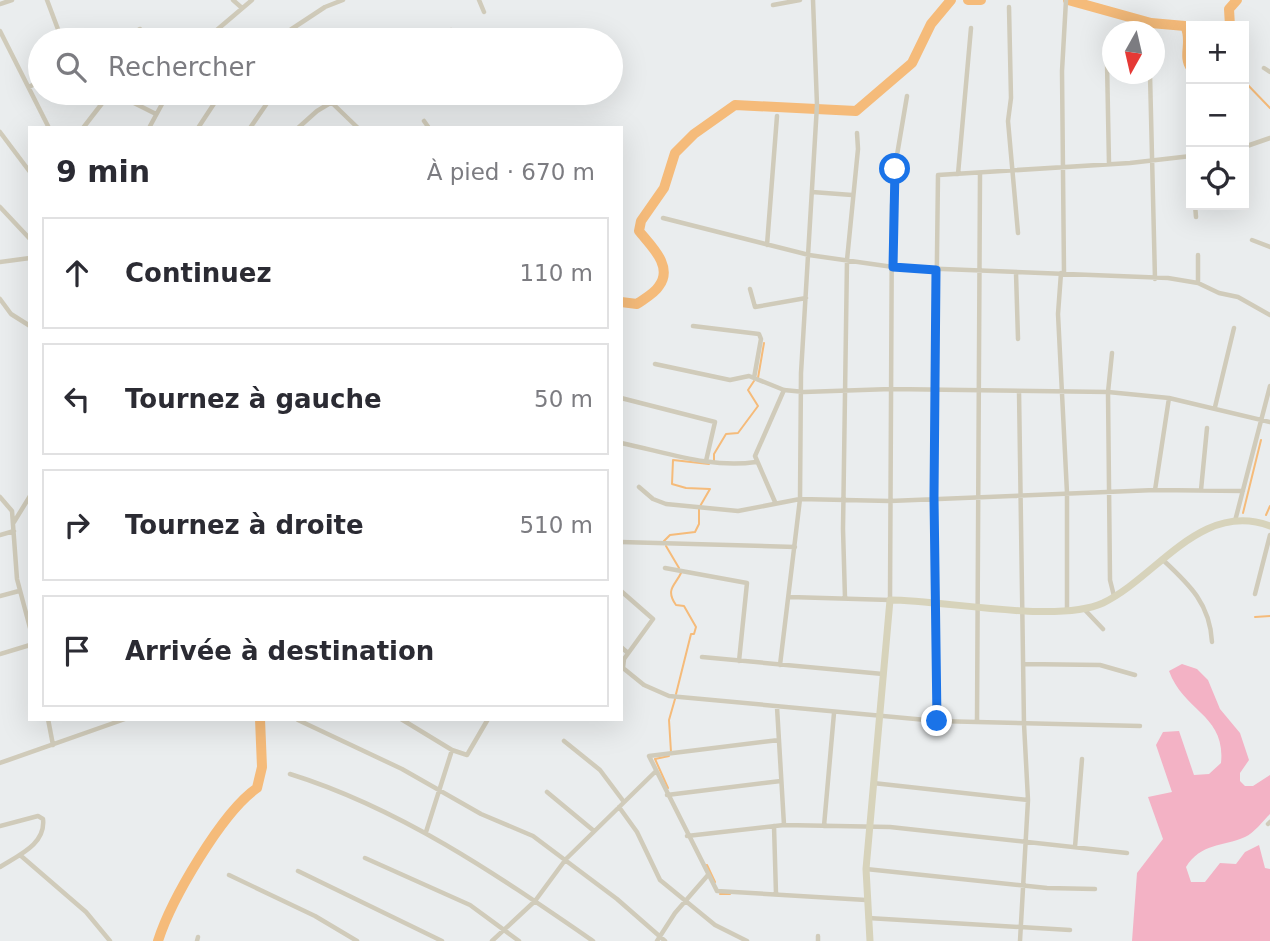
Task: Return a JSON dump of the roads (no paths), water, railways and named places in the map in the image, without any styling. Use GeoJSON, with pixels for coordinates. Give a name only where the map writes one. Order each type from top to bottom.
{"type":"FeatureCollection","features":[{"type":"Feature","properties":{"kind":"main road"},"geometry":{"type":"LineString","coordinates":[[870,941],[866,869],[890,600],[1067,611],[1084,609],[1114,596],[1197,534],[1235,521],[1270,526]]}},
{"type":"Feature","properties":{"kind":"street"},"geometry":{"type":"LineString","coordinates":[[0,4],[12,0]]}},
{"type":"Feature","properties":{"kind":"street"},"geometry":{"type":"LineString","coordinates":[[47,0],[58,28]]}},
{"type":"Feature","properties":{"kind":"street"},"geometry":{"type":"LineString","coordinates":[[233,0],[242,8]]}},
{"type":"Feature","properties":{"kind":"street"},"geometry":{"type":"LineString","coordinates":[[219,28],[252,0]]}},
{"type":"Feature","properties":{"kind":"street"},"geometry":{"type":"LineString","coordinates":[[293,28],[325,7],[343,0]]}},
{"type":"Feature","properties":{"kind":"street"},"geometry":{"type":"LineString","coordinates":[[479,0],[484,12]]}},
{"type":"Feature","properties":{"kind":"street"},"geometry":{"type":"LineString","coordinates":[[773,5],[800,0]]}},
{"type":"Feature","properties":{"kind":"street"},"geometry":{"type":"LineString","coordinates":[[780,665],[800,499],[804,392],[802,373],[817,105],[813,0]]}},
{"type":"Feature","properties":{"kind":"street"},"geometry":{"type":"LineString","coordinates":[[1066,0],[1062,97],[1065,166],[1062,273],[1058,297],[1067,493],[1067,611]]}},
{"type":"Feature","properties":{"kind":"street"},"geometry":{"type":"LineString","coordinates":[[1009,6],[1011,98],[1008,121],[1018,233]]}},
{"type":"Feature","properties":{"kind":"street"},"geometry":{"type":"LineString","coordinates":[[958,174],[971,29]]}},
{"type":"Feature","properties":{"kind":"street"},"geometry":{"type":"LineString","coordinates":[[0,32],[28,85]]}},
{"type":"Feature","properties":{"kind":"street"},"geometry":{"type":"LineString","coordinates":[[1264,68],[1270,72]]}},
{"type":"Feature","properties":{"kind":"street"},"geometry":{"type":"LineString","coordinates":[[1108,84],[1109,164]]}},
{"type":"Feature","properties":{"kind":"street"},"geometry":{"type":"LineString","coordinates":[[1150,84],[1155,279]]}},
{"type":"Feature","properties":{"kind":"street"},"geometry":{"type":"LineString","coordinates":[[790,597],[890,600],[895,169],[907,96]]}},
{"type":"Feature","properties":{"kind":"street"},"geometry":{"type":"LineString","coordinates":[[38,105],[48,126]]}},
{"type":"Feature","properties":{"kind":"street"},"geometry":{"type":"LineString","coordinates":[[85,126],[101,105]]}},
{"type":"Feature","properties":{"kind":"street"},"geometry":{"type":"LineString","coordinates":[[138,105],[156,114]]}},
{"type":"Feature","properties":{"kind":"street"},"geometry":{"type":"LineString","coordinates":[[150,126],[161,105]]}},
{"type":"Feature","properties":{"kind":"street"},"geometry":{"type":"LineString","coordinates":[[199,126],[213,105]]}},
{"type":"Feature","properties":{"kind":"street"},"geometry":{"type":"LineString","coordinates":[[251,126],[266,105]]}},
{"type":"Feature","properties":{"kind":"street"},"geometry":{"type":"LineString","coordinates":[[301,126],[327,105]]}},
{"type":"Feature","properties":{"kind":"street"},"geometry":{"type":"LineString","coordinates":[[334,105],[356,126]]}},
{"type":"Feature","properties":{"kind":"street"},"geometry":{"type":"LineString","coordinates":[[767,245],[777,116]]}},
{"type":"Feature","properties":{"kind":"street"},"geometry":{"type":"LineString","coordinates":[[424,121],[428,126]]}},
{"type":"Feature","properties":{"kind":"street"},"geometry":{"type":"LineString","coordinates":[[845,598],[843,530],[848,261],[852,195],[859,149],[857,133]]}},
{"type":"Feature","properties":{"kind":"street"},"geometry":{"type":"LineString","coordinates":[[1,136],[28,170]]}},
{"type":"Feature","properties":{"kind":"street"},"geometry":{"type":"LineString","coordinates":[[1249,145],[1270,138]]}},
{"type":"Feature","properties":{"kind":"street"},"geometry":{"type":"LineString","coordinates":[[937,721],[934,497],[938,175],[980,174],[1186,157]]}},
{"type":"Feature","properties":{"kind":"street"},"geometry":{"type":"LineString","coordinates":[[977,722],[980,606],[978,391],[982,271],[980,174]]}},
{"type":"Feature","properties":{"kind":"street"},"geometry":{"type":"LineString","coordinates":[[812,192],[852,195]]}},
{"type":"Feature","properties":{"kind":"street"},"geometry":{"type":"LineString","coordinates":[[0,207],[28,237]]}},
{"type":"Feature","properties":{"kind":"street"},"geometry":{"type":"LineString","coordinates":[[1195,210],[1196,217]]}},
{"type":"Feature","properties":{"kind":"street"},"geometry":{"type":"LineString","coordinates":[[663,218],[809,255],[893,267],[1062,273],[1198,283],[1219,293],[1238,297],[1270,315]]}},
{"type":"Feature","properties":{"kind":"street"},"geometry":{"type":"LineString","coordinates":[[1252,240],[1270,247]]}},
{"type":"Feature","properties":{"kind":"street"},"geometry":{"type":"LineString","coordinates":[[1198,255],[1198,283]]}},
{"type":"Feature","properties":{"kind":"street"},"geometry":{"type":"LineString","coordinates":[[0,262],[28,258]]}},
{"type":"Feature","properties":{"kind":"street"},"geometry":{"type":"LineString","coordinates":[[1016,273],[1018,339]]}},
{"type":"Feature","properties":{"kind":"street"},"geometry":{"type":"LineString","coordinates":[[750,289],[755,307],[806,298]]}},
{"type":"Feature","properties":{"kind":"street"},"geometry":{"type":"LineString","coordinates":[[0,299],[11,314],[28,325]]}},
{"type":"Feature","properties":{"kind":"street"},"geometry":{"type":"LineString","coordinates":[[693,326],[758,334],[761,339],[754,378]]}},
{"type":"Feature","properties":{"kind":"street"},"geometry":{"type":"LineString","coordinates":[[1215,407],[1234,328]]}},
{"type":"Feature","properties":{"kind":"street"},"geometry":{"type":"LineString","coordinates":[[1112,353],[1108,392],[1110,580],[1114,596]]}},
{"type":"Feature","properties":{"kind":"street"},"geometry":{"type":"LineString","coordinates":[[655,364],[730,380],[746,376],[784,390],[804,392],[891,389],[1108,392],[1169,398],[1270,422]]}},
{"type":"Feature","properties":{"kind":"street"},"geometry":{"type":"LineString","coordinates":[[1235,521],[1270,386]]}},
{"type":"Feature","properties":{"kind":"street"},"geometry":{"type":"LineString","coordinates":[[775,502],[756,462],[759,442],[784,390]]}},
{"type":"Feature","properties":{"kind":"street"},"geometry":{"type":"LineString","coordinates":[[1019,391],[1024,724],[1028,800],[1026,886],[1020,941]]}},
{"type":"Feature","properties":{"kind":"street"},"geometry":{"type":"LineString","coordinates":[[1155,490],[1169,398]]}},
{"type":"Feature","properties":{"kind":"street"},"geometry":{"type":"LineString","coordinates":[[623,399],[715,422],[706,461]]}},
{"type":"Feature","properties":{"kind":"street"},"geometry":{"type":"LineString","coordinates":[[1201,490],[1207,428]]}},
{"type":"Feature","properties":{"kind":"street"},"geometry":{"type":"LineString","coordinates":[[623,443],[706,461],[736,465],[756,462]]}},
{"type":"Feature","properties":{"kind":"street"},"geometry":{"type":"LineString","coordinates":[[639,487],[653,499],[666,504],[701,505],[713,510],[756,509],[775,502],[800,499],[890,501],[934,497],[1155,490],[1242,491]]}},
{"type":"Feature","properties":{"kind":"street"},"geometry":{"type":"LineString","coordinates":[[0,497],[12,510],[19,590],[28,621]]}},
{"type":"Feature","properties":{"kind":"street"},"geometry":{"type":"LineString","coordinates":[[13,524],[28,499]]}},
{"type":"Feature","properties":{"kind":"street"},"geometry":{"type":"LineString","coordinates":[[0,535],[14,531]]}},
{"type":"Feature","properties":{"kind":"street"},"geometry":{"type":"LineString","coordinates":[[1255,594],[1270,536]]}},
{"type":"Feature","properties":{"kind":"street"},"geometry":{"type":"LineString","coordinates":[[623,542],[795,547]]}},
{"type":"Feature","properties":{"kind":"street"},"geometry":{"type":"LineString","coordinates":[[1163,559],[1197,593],[1206,606],[1211,623],[1212,642]]}},
{"type":"Feature","properties":{"kind":"street"},"geometry":{"type":"LineString","coordinates":[[665,568],[747,583],[739,661]]}},
{"type":"Feature","properties":{"kind":"street"},"geometry":{"type":"LineString","coordinates":[[0,596],[19,590]]}},
{"type":"Feature","properties":{"kind":"street"},"geometry":{"type":"LineString","coordinates":[[623,593],[653,619],[628,653],[623,668],[636,680],[661,693],[834,713],[937,721],[1140,726]]}},
{"type":"Feature","properties":{"kind":"street"},"geometry":{"type":"LineString","coordinates":[[1084,609],[1103,629]]}},
{"type":"Feature","properties":{"kind":"street"},"geometry":{"type":"LineString","coordinates":[[0,654],[28,646]]}},
{"type":"Feature","properties":{"kind":"street"},"geometry":{"type":"LineString","coordinates":[[623,649],[628,653]]}},
{"type":"Feature","properties":{"kind":"street"},"geometry":{"type":"LineString","coordinates":[[702,657],[883,674]]}},
{"type":"Feature","properties":{"kind":"street"},"geometry":{"type":"LineString","coordinates":[[1024,664],[1100,665],[1135,676]]}},
{"type":"Feature","properties":{"kind":"street"},"geometry":{"type":"LineString","coordinates":[[777,707],[784,825]]}},
{"type":"Feature","properties":{"kind":"street"},"geometry":{"type":"LineString","coordinates":[[824,825],[834,713]]}},
{"type":"Feature","properties":{"kind":"street"},"geometry":{"type":"LineString","coordinates":[[48,721],[53,744]]}},
{"type":"Feature","properties":{"kind":"street"},"geometry":{"type":"LineString","coordinates":[[0,763],[119,721]]}},
{"type":"Feature","properties":{"kind":"street"},"geometry":{"type":"LineString","coordinates":[[300,721],[440,790],[481,814],[517,827],[566,859],[617,899],[661,940],[684,901],[708,875]]}},
{"type":"Feature","properties":{"kind":"street"},"geometry":{"type":"LineString","coordinates":[[404,721],[452,750],[470,755],[487,721]]}},
{"type":"Feature","properties":{"kind":"street"},"geometry":{"type":"LineString","coordinates":[[779,740],[649,756],[715,889],[721,892],[866,900]]}},
{"type":"Feature","properties":{"kind":"street"},"geometry":{"type":"LineString","coordinates":[[565,741],[600,770],[624,802]]}},
{"type":"Feature","properties":{"kind":"street"},"geometry":{"type":"LineString","coordinates":[[426,832],[452,750]]}},
{"type":"Feature","properties":{"kind":"street"},"geometry":{"type":"LineString","coordinates":[[1075,847],[1082,759]]}},
{"type":"Feature","properties":{"kind":"street"},"geometry":{"type":"LineString","coordinates":[[492,941],[535,901],[566,859],[656,771]]}},
{"type":"Feature","properties":{"kind":"street"},"geometry":{"type":"LineString","coordinates":[[290,774],[356,797],[426,832],[498,874],[593,941]]}},
{"type":"Feature","properties":{"kind":"street"},"geometry":{"type":"LineString","coordinates":[[667,795],[780,781]]}},
{"type":"Feature","properties":{"kind":"street"},"geometry":{"type":"LineString","coordinates":[[872,783],[1028,800]]}},
{"type":"Feature","properties":{"kind":"street"},"geometry":{"type":"LineString","coordinates":[[547,792],[594,831]]}},
{"type":"Feature","properties":{"kind":"street"},"geometry":{"type":"LineString","coordinates":[[619,807],[637,832],[660,880],[715,925],[747,941]]}},
{"type":"Feature","properties":{"kind":"street"},"geometry":{"type":"LineString","coordinates":[[0,826],[38,816],[43,819],[43,836],[0,867]]}},
{"type":"Feature","properties":{"kind":"street"},"geometry":{"type":"LineString","coordinates":[[687,835],[784,825],[824,825],[869,827],[1127,853]]}},
{"type":"Feature","properties":{"kind":"street"},"geometry":{"type":"LineString","coordinates":[[774,826],[776,894]]}},
{"type":"Feature","properties":{"kind":"street"},"geometry":{"type":"LineString","coordinates":[[20,855],[86,912],[110,941]]}},
{"type":"Feature","properties":{"kind":"street"},"geometry":{"type":"LineString","coordinates":[[365,858],[470,905],[519,941]]}},
{"type":"Feature","properties":{"kind":"street"},"geometry":{"type":"LineString","coordinates":[[866,869],[1026,886],[1096,889]]}},
{"type":"Feature","properties":{"kind":"street"},"geometry":{"type":"LineString","coordinates":[[298,871],[442,941]]}},
{"type":"Feature","properties":{"kind":"street"},"geometry":{"type":"LineString","coordinates":[[229,875],[315,916],[357,941]]}},
{"type":"Feature","properties":{"kind":"street"},"geometry":{"type":"LineString","coordinates":[[868,918],[1070,930]]}},
{"type":"Feature","properties":{"kind":"waterway"},"geometry":{"type":"LineString","coordinates":[[623,302],[637,304],[655,291],[663,278],[664,271],[659,256],[639,231],[641,221],[664,188],[675,153],[694,134],[735,105],[856,111],[912,63],[931,24],[951,0]]}},
{"type":"Feature","properties":{"kind":"waterway"},"geometry":{"type":"LineString","coordinates":[[968,0],[981,0]]}},
{"type":"Feature","properties":{"kind":"waterway"},"geometry":{"type":"LineString","coordinates":[[1068,0],[1151,23],[1185,26],[1186,29]]}},
{"type":"Feature","properties":{"kind":"waterway"},"geometry":{"type":"LineString","coordinates":[[1230,21],[1229,9],[1237,0]]}},
{"type":"Feature","properties":{"kind":"waterway"},"geometry":{"type":"LineString","coordinates":[[1247,84],[1270,108]]}},
{"type":"Feature","properties":{"kind":"waterway"},"geometry":{"type":"LineString","coordinates":[[758,378],[764,343]]}},
{"type":"Feature","properties":{"kind":"waterway"},"geometry":{"type":"LineString","coordinates":[[714,462],[714,454],[726,434],[738,433],[758,406],[748,390],[754,381]]}},
{"type":"Feature","properties":{"kind":"waterway"},"geometry":{"type":"LineString","coordinates":[[1243,513],[1261,440]]}},
{"type":"Feature","properties":{"kind":"waterway"},"geometry":{"type":"LineString","coordinates":[[664,541],[670,535],[695,532],[699,524],[699,508],[710,489],[686,488],[672,484],[673,460],[709,464]]}},
{"type":"Feature","properties":{"kind":"waterway"},"geometry":{"type":"LineString","coordinates":[[1266,515],[1270,506]]}},
{"type":"Feature","properties":{"kind":"waterway"},"geometry":{"type":"LineString","coordinates":[[666,546],[679,568]]}},
{"type":"Feature","properties":{"kind":"waterway"},"geometry":{"type":"LineString","coordinates":[[676,694],[691,634],[694,634],[696,627],[684,606],[676,605],[671,595],[681,573]]}},
{"type":"Feature","properties":{"kind":"waterway"},"geometry":{"type":"LineString","coordinates":[[1255,617],[1270,616]]}},
{"type":"Feature","properties":{"kind":"waterway"},"geometry":{"type":"LineString","coordinates":[[671,752],[669,720],[675,699]]}},
{"type":"Feature","properties":{"kind":"waterway"},"geometry":{"type":"LineString","coordinates":[[158,941],[174,903],[199,858],[229,816],[257,788],[262,767],[260,721]]}},
{"type":"Feature","properties":{"kind":"waterway"},"geometry":{"type":"LineString","coordinates":[[668,788],[655,759],[669,756]]}},
{"type":"Feature","properties":{"kind":"waterway"},"geometry":{"type":"LineString","coordinates":[[707,865],[715,882]]}},
{"type":"Feature","properties":{"kind":"waterway"},"geometry":{"type":"LineString","coordinates":[[720,894],[730,894]]}}]}
